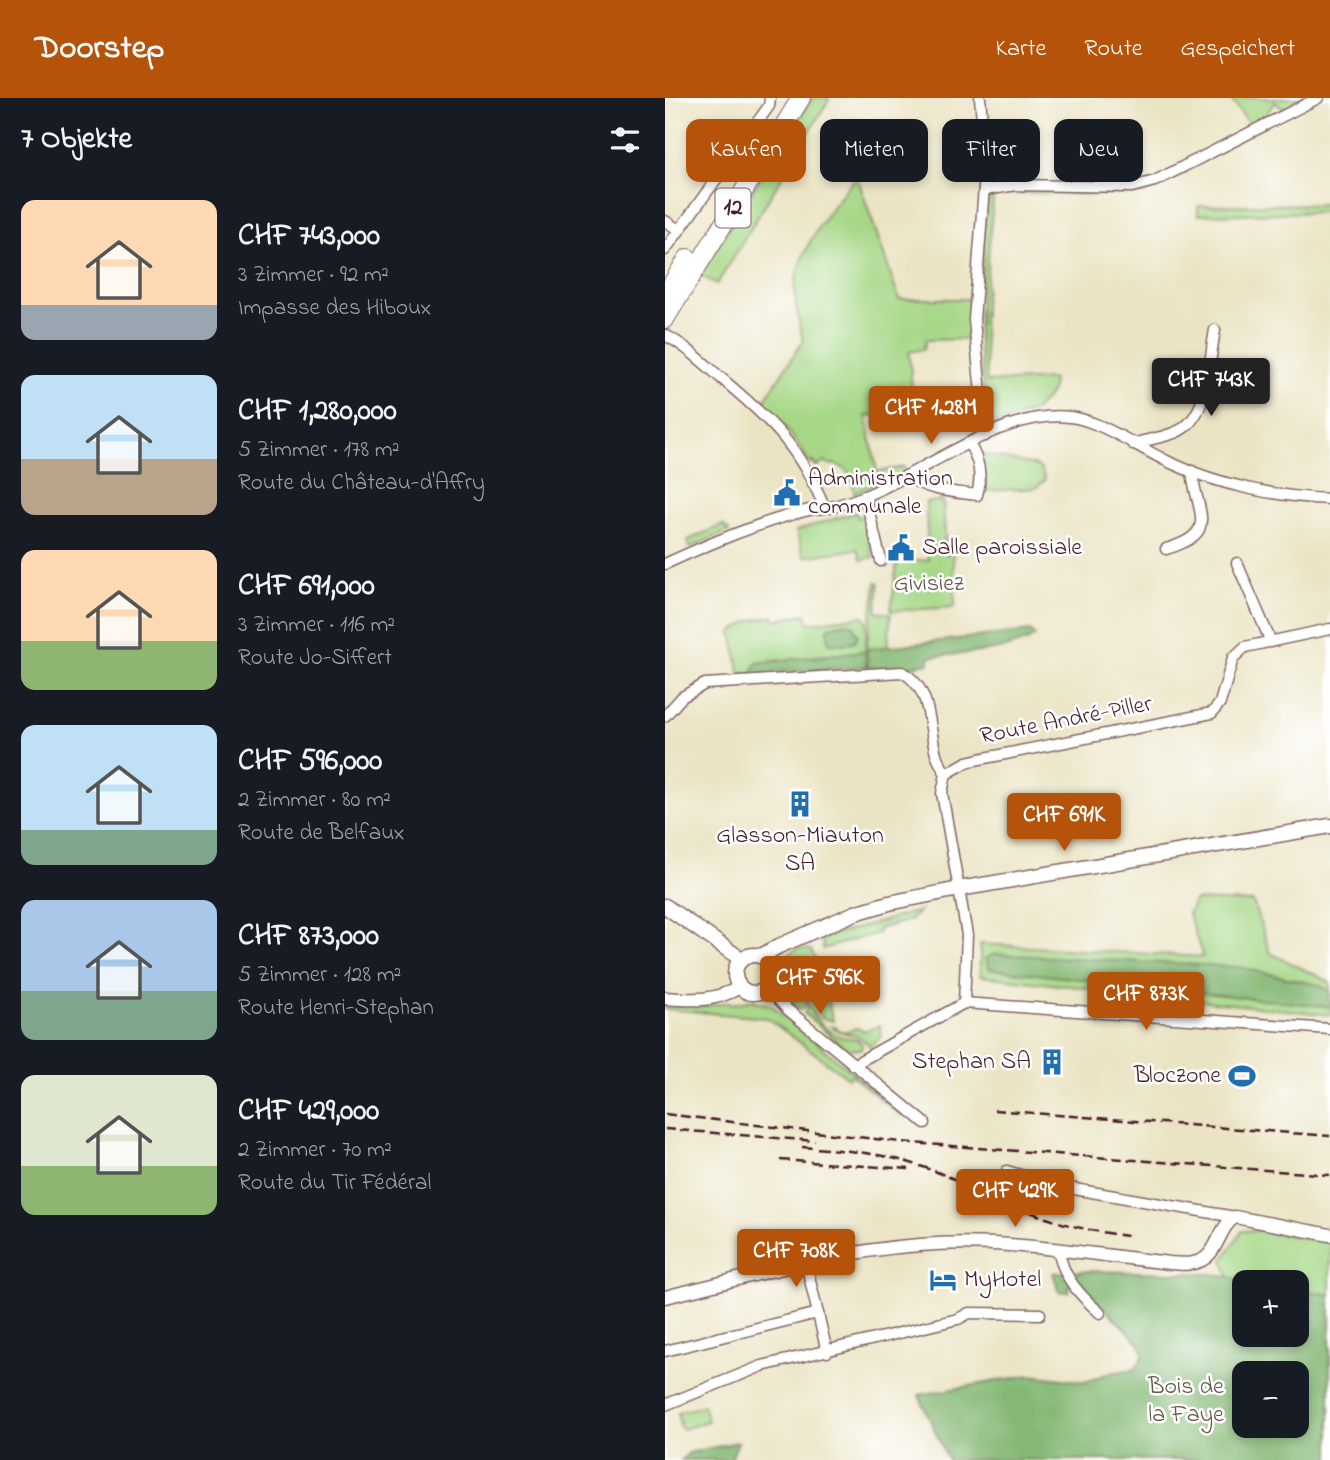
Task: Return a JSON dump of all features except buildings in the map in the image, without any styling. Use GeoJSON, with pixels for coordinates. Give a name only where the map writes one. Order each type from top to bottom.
{"type":"FeatureCollection","features":[{"type":"Feature","properties":{"kind":"highway","name":"12"},"geometry":{"type":"LineString","coordinates":[[665,295],[789,98]]}},
{"type":"Feature","properties":{"kind":"highway","name":"12"},"geometry":{"type":"LineString","coordinates":[[665,319],[801,98]]}},
{"type":"Feature","properties":{"kind":"main road"},"geometry":{"type":"LineString","coordinates":[[766,960],[772,979],[767,987],[754,993],[740,987],[735,973],[741,959],[751,955],[766,960],[813,931],[889,903],[1330,826]]}},
{"type":"Feature","properties":{"kind":"main road"},"geometry":{"type":"LineString","coordinates":[[665,906],[741,959]]}},
{"type":"Feature","properties":{"kind":"street"},"geometry":{"type":"LineString","coordinates":[[665,250],[769,106],[769,98]]}},
{"type":"Feature","properties":{"kind":"street"},"geometry":{"type":"LineString","coordinates":[[980,98],[985,141],[984,190],[974,320],[985,436]]}},
{"type":"Feature","properties":{"kind":"street"},"geometry":{"type":"LineString","coordinates":[[984,190],[1016,186],[1132,187],[1155,181],[1318,98]]}},
{"type":"Feature","properties":{"kind":"street"},"geometry":{"type":"LineString","coordinates":[[665,221],[679,230]]}},
{"type":"Feature","properties":{"kind":"street"},"geometry":{"type":"LineString","coordinates":[[1133,444],[1183,429],[1194,417],[1203,397],[1215,330]]}},
{"type":"Feature","properties":{"kind":"street"},"geometry":{"type":"LineString","coordinates":[[665,335],[697,356],[777,427],[809,473],[825,508]]}},
{"type":"Feature","properties":{"kind":"street"},"geometry":{"type":"LineString","coordinates":[[665,564],[714,542],[810,509],[825,508],[865,496],[985,436],[1040,416],[1070,417],[1093,424],[1192,471],[1263,491],[1330,499]]}},
{"type":"Feature","properties":{"kind":"street"},"geometry":{"type":"LineString","coordinates":[[909,476],[914,481],[939,489],[977,495],[980,480],[977,461],[969,444]]}},
{"type":"Feature","properties":{"kind":"street"},"geometry":{"type":"LineString","coordinates":[[1166,549],[1182,545],[1196,537],[1201,524],[1202,516],[1194,490],[1192,471]]}},
{"type":"Feature","properties":{"kind":"street"},"geometry":{"type":"LineString","coordinates":[[865,496],[881,561]]}},
{"type":"Feature","properties":{"kind":"street"},"geometry":{"type":"LineString","coordinates":[[1237,562],[1271,642]]}},
{"type":"Feature","properties":{"kind":"street","name":"Route André-Piller"},"geometry":{"type":"LineString","coordinates":[[946,774],[967,762],[980,759],[1212,713],[1220,703],[1233,658],[1245,647],[1330,629]]}},
{"type":"Feature","properties":{"kind":"street"},"geometry":{"type":"LineString","coordinates":[[665,716],[682,697],[705,684],[902,672],[912,677],[921,688],[937,757],[946,774],[942,793],[967,935],[964,1003]]}},
{"type":"Feature","properties":{"kind":"street"},"geometry":{"type":"LineString","coordinates":[[665,998],[718,998],[740,987]]}},
{"type":"Feature","properties":{"kind":"street"},"geometry":{"type":"LineString","coordinates":[[767,987],[787,1009],[925,1123]]}},
{"type":"Feature","properties":{"kind":"street"},"geometry":{"type":"LineString","coordinates":[[853,1065],[964,1003],[1330,1029]]}},
{"type":"Feature","properties":{"kind":"street"},"geometry":{"type":"LineString","coordinates":[[1007,1171],[1057,1186],[1330,1235]]}},
{"type":"Feature","properties":{"kind":"street"},"geometry":{"type":"LineString","coordinates":[[665,1297],[857,1252],[922,1244],[991,1243],[1170,1263],[1194,1263],[1209,1257],[1224,1226],[1235,1217]]}},
{"type":"Feature","properties":{"kind":"street"},"geometry":{"type":"LineString","coordinates":[[1059,1251],[1062,1268],[1070,1281],[1100,1313]]}},
{"type":"Feature","properties":{"kind":"street"},"geometry":{"type":"LineString","coordinates":[[806,1263],[827,1352]]}},
{"type":"Feature","properties":{"kind":"street"},"geometry":{"type":"LineString","coordinates":[[665,1352],[817,1310]]}},
{"type":"Feature","properties":{"kind":"street"},"geometry":{"type":"LineString","coordinates":[[665,1405],[761,1366],[827,1352],[969,1313],[1040,1314]]}},
{"type":"Feature","properties":{"kind":"green space"},"geometry":{"type":"Polygon","coordinates":[[[812,98],[830,98],[806,138],[806,119],[799,119],[812,98]]]}},
{"type":"Feature","properties":{"kind":"green space"},"geometry":{"type":"Polygon","coordinates":[[[1230,98],[1307,98],[1283,109],[1275,102],[1258,125],[1252,128],[1230,98]]]}},
{"type":"Feature","properties":{"kind":"green space"},"geometry":{"type":"Polygon","coordinates":[[[1183,170],[1186,172],[1144,194],[1005,193],[993,197],[983,321],[987,382],[1053,379],[1052,391],[1036,410],[991,426],[987,424],[978,332],[987,202],[990,197],[1001,190],[1132,189],[1183,170]]]}},
{"type":"Feature","properties":{"kind":"green space"},"geometry":{"type":"Polygon","coordinates":[[[758,182],[779,182],[717,284],[699,275],[758,182]]]}},
{"type":"Feature","properties":{"kind":"green space"},"geometry":{"type":"Polygon","coordinates":[[[852,182],[859,182],[899,299],[970,299],[971,339],[926,340],[924,349],[909,352],[914,411],[866,416],[877,472],[904,467],[905,473],[854,493],[850,476],[844,468],[825,462],[816,467],[813,462],[810,463],[783,423],[762,404],[803,341],[796,308],[797,273],[809,243],[852,182]]]}},
{"type":"Feature","properties":{"kind":"green space"},"geometry":{"type":"Polygon","coordinates":[[[1330,204],[1330,212],[1198,215],[1198,206],[1330,204]]]}},
{"type":"Feature","properties":{"kind":"green space"},"geometry":{"type":"Polygon","coordinates":[[[980,454],[1035,465],[1041,469],[1045,480],[1036,488],[989,491],[985,489],[978,456],[980,454]]]}},
{"type":"Feature","properties":{"kind":"green space","name":"Givisiez"},"geometry":{"type":"Polygon","coordinates":[[[943,501],[946,554],[953,554],[955,607],[891,611],[897,562],[928,560],[926,502],[943,501]]]}},
{"type":"Feature","properties":{"kind":"green space"},"geometry":{"type":"Polygon","coordinates":[[[856,512],[858,518],[864,516],[873,557],[861,560],[858,549],[804,557],[796,531],[856,512]]]}},
{"type":"Feature","properties":{"kind":"green space"},"geometry":{"type":"Polygon","coordinates":[[[723,525],[729,531],[689,548],[688,540],[723,525]]]}},
{"type":"Feature","properties":{"kind":"green space"},"geometry":{"type":"Polygon","coordinates":[[[876,582],[879,583],[876,612],[891,614],[887,651],[867,649],[876,582]]]}},
{"type":"Feature","properties":{"kind":"green space"},"geometry":{"type":"Polygon","coordinates":[[[806,614],[808,623],[864,616],[867,621],[865,651],[757,663],[751,674],[740,674],[732,632],[750,621],[774,616],[775,620],[806,614]]]}},
{"type":"Feature","properties":{"kind":"green space"},"geometry":{"type":"Polygon","coordinates":[[[848,623],[853,625],[858,636],[855,641],[846,644],[829,643],[829,627],[848,623]]]}},
{"type":"Feature","properties":{"kind":"green space"},"geometry":{"type":"Polygon","coordinates":[[[1030,631],[1035,636],[1013,646],[929,657],[929,663],[902,668],[868,667],[867,649],[1030,631]]]}},
{"type":"Feature","properties":{"kind":"green space"},"geometry":{"type":"Polygon","coordinates":[[[865,651],[866,667],[751,674],[757,663],[865,651]]]}},
{"type":"Feature","properties":{"kind":"green space"},"geometry":{"type":"Polygon","coordinates":[[[1195,900],[1253,902],[1270,953],[1330,982],[1330,1015],[980,976],[980,944],[1203,957],[1188,913],[1195,900]]]}},
{"type":"Feature","properties":{"kind":"green space"},"geometry":{"type":"Polygon","coordinates":[[[919,911],[910,920],[878,929],[878,933],[823,949],[822,938],[919,911]]]}},
{"type":"Feature","properties":{"kind":"green space"},"geometry":{"type":"Polygon","coordinates":[[[798,948],[811,950],[816,960],[804,974],[804,991],[808,1004],[800,1009],[786,994],[780,978],[783,961],[798,948]]]}},
{"type":"Feature","properties":{"kind":"green space"},"geometry":{"type":"Polygon","coordinates":[[[994,954],[1238,967],[1319,985],[1330,991],[1330,1007],[990,969],[985,959],[994,954]]]}},
{"type":"Feature","properties":{"kind":"green space"},"geometry":{"type":"Polygon","coordinates":[[[820,972],[833,1021],[822,1018],[812,1002],[814,999],[811,979],[820,972]]]}},
{"type":"Feature","properties":{"kind":"green space"},"geometry":{"type":"Polygon","coordinates":[[[752,1000],[772,1006],[903,1114],[901,1116],[851,1075],[848,1078],[767,1018],[665,1009],[665,1005],[699,1007],[752,1000]]]}},
{"type":"Feature","properties":{"kind":"green space"},"geometry":{"type":"Polygon","coordinates":[[[809,1006],[827,1029],[842,1037],[858,1040],[862,1044],[861,1049],[846,1049],[804,1013],[809,1006]]]}},
{"type":"Feature","properties":{"kind":"green space"},"geometry":{"type":"Polygon","coordinates":[[[880,1026],[881,1037],[870,1046],[859,1037],[840,1031],[857,1028],[863,1031],[880,1026]]]}},
{"type":"Feature","properties":{"kind":"green space"},"geometry":{"type":"Polygon","coordinates":[[[1262,1230],[1330,1243],[1330,1295],[1309,1291],[1309,1270],[1232,1270],[1230,1278],[1223,1260],[1242,1231],[1262,1230]]]}},
{"type":"Feature","properties":{"kind":"green space","name":"Bois de la Faye"},"geometry":{"type":"Polygon","coordinates":[[[1092,1271],[1213,1274],[1232,1278],[1232,1347],[1309,1347],[1309,1291],[1330,1295],[1330,1460],[948,1460],[919,1395],[1030,1375],[1086,1382],[1109,1373],[1136,1369],[1144,1354],[1139,1343],[1078,1281],[1069,1285],[1069,1292],[1059,1292],[1053,1273],[1092,1271]]]}},
{"type":"Feature","properties":{"kind":"green space"},"geometry":{"type":"Polygon","coordinates":[[[703,1405],[708,1421],[683,1429],[680,1427],[678,1413],[703,1405]]]}},
{"type":"Feature","properties":{"kind":"green space"},"geometry":{"type":"Polygon","coordinates":[[[738,1442],[733,1460],[681,1460],[689,1453],[738,1442]]]}},
{"type":"Feature","properties":{"kind":"railway"},"geometry":{"type":"LineString","coordinates":[[994,1110],[1330,1136]]}},
{"type":"Feature","properties":{"kind":"railway"},"geometry":{"type":"LineString","coordinates":[[665,1114],[900,1142],[1330,1175]]}},
{"type":"Feature","properties":{"kind":"railway"},"geometry":{"type":"LineString","coordinates":[[665,1129],[815,1141]]}},
{"type":"Feature","properties":{"kind":"railway"},"geometry":{"type":"LineString","coordinates":[[802,1147],[858,1152],[900,1160],[930,1169],[1049,1219],[1127,1236]]}},
{"type":"Feature","properties":{"kind":"railway"},"geometry":{"type":"LineString","coordinates":[[780,1160],[909,1169]]}},
{"type":"Feature","properties":{"kind":"place","name":"Administration communale"},"geometry":{"type":"Point","coordinates":[787,493]}},
{"type":"Feature","properties":{"kind":"place","name":"Salle paroissiale"},"geometry":{"type":"Point","coordinates":[901,548]}},
{"type":"Feature","properties":{"kind":"place","name":"Glasson-Miauton SA"},"geometry":{"type":"Point","coordinates":[800,804]}},
{"type":"Feature","properties":{"kind":"place","name":"Stephan SA"},"geometry":{"type":"Point","coordinates":[1052,1062]}},
{"type":"Feature","properties":{"kind":"place","name":"Bloczone"},"geometry":{"type":"Point","coordinates":[1242,1076]}},
{"type":"Feature","properties":{"kind":"place","name":"MyHotel"},"geometry":{"type":"Point","coordinates":[943,1280]}}]}
